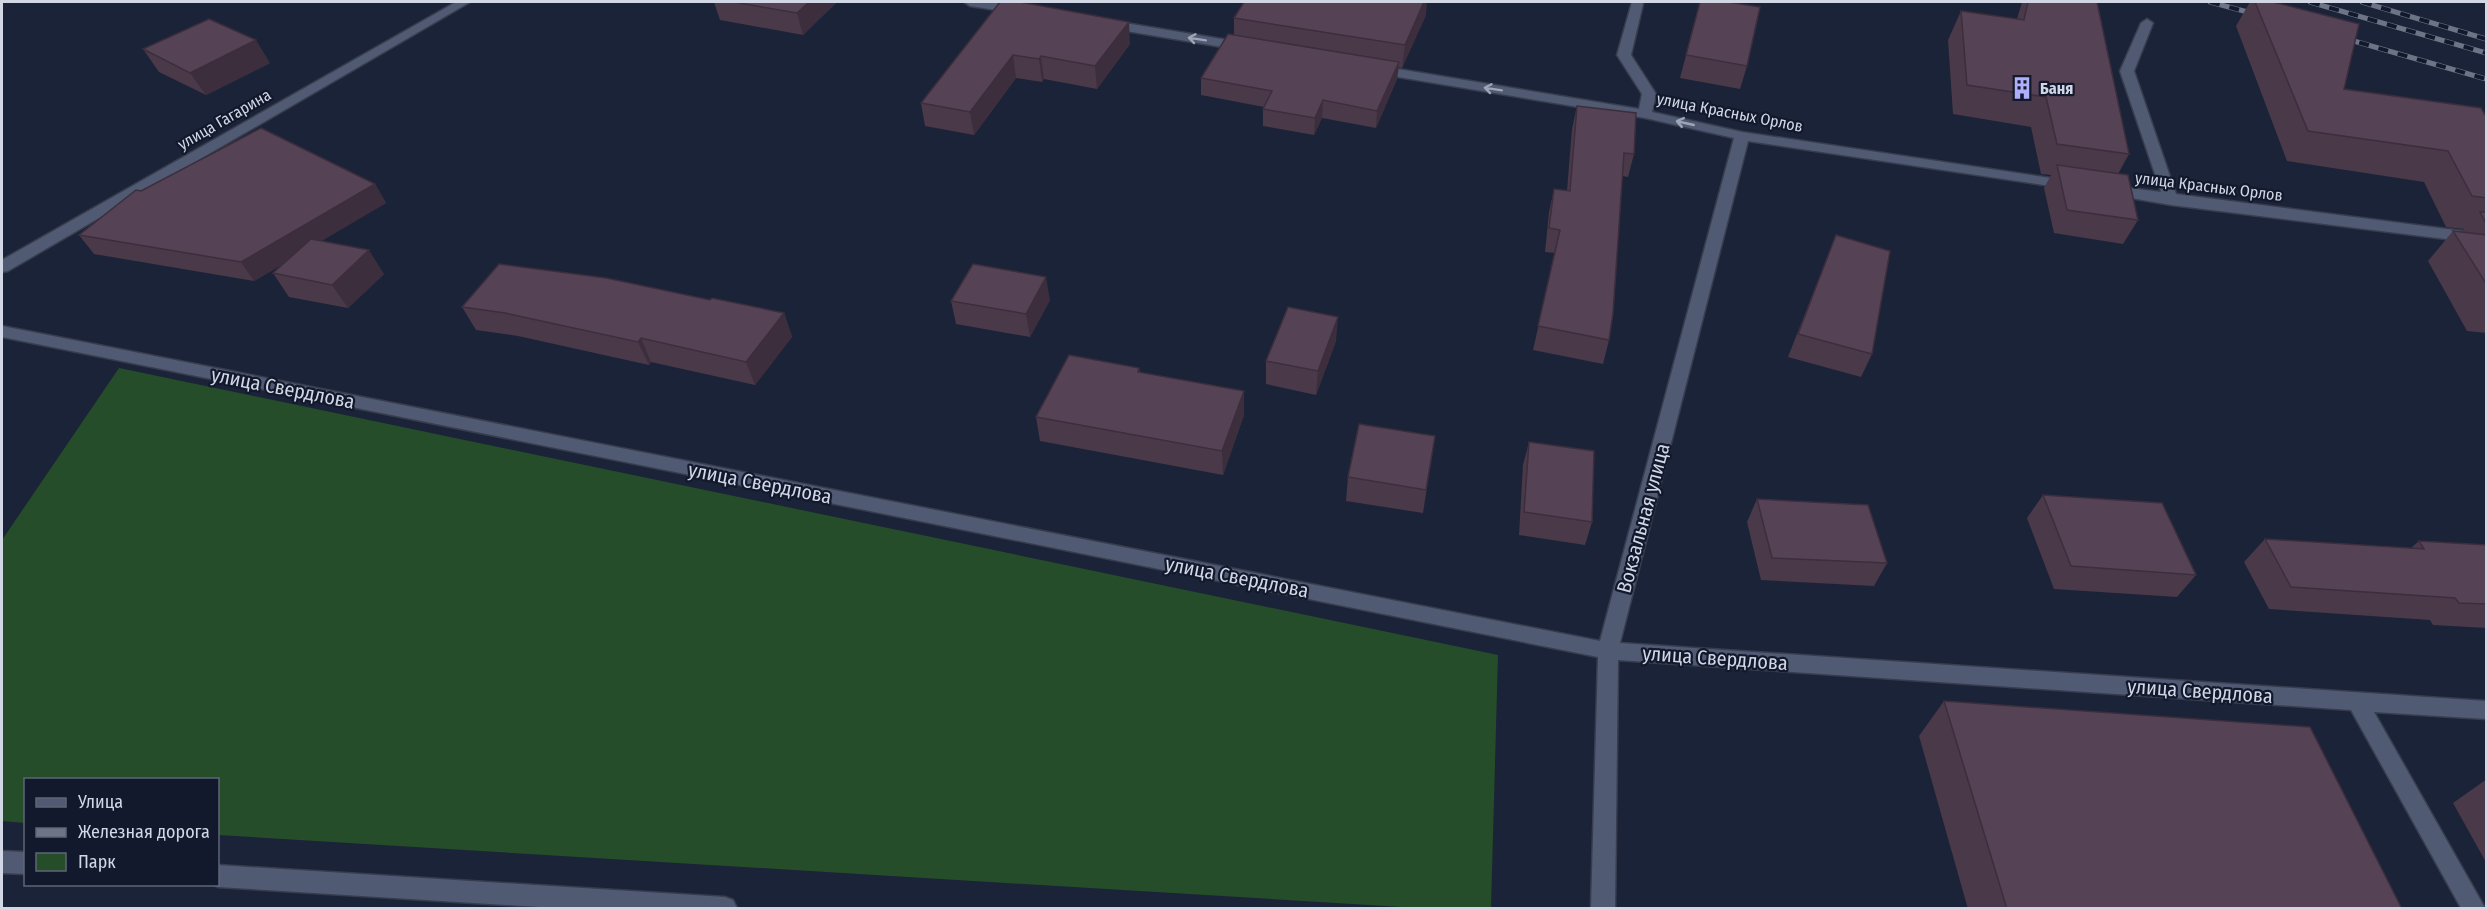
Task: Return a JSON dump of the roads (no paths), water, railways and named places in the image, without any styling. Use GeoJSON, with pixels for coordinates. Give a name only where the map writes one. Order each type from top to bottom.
{"type":"FeatureCollection","features":[{"type":"Feature","properties":{"kind":"street","name":"улица Гагарина"},"geometry":{"type":"LineString","coordinates":[[2,267],[464,2]]}},
{"type":"Feature","properties":{"kind":"street"},"geometry":{"type":"LineString","coordinates":[[970,2],[1040,13]]}},
{"type":"Feature","properties":{"kind":"street"},"geometry":{"type":"LineString","coordinates":[[1637,4],[1624,55],[1649,94],[1645,114]]}},
{"type":"Feature","properties":{"kind":"street"},"geometry":{"type":"LineString","coordinates":[[1098,23],[1261,50]]}},
{"type":"Feature","properties":{"kind":"street"},"geometry":{"type":"LineString","coordinates":[[2146,23],[2127,71],[2171,200]]}},
{"type":"Feature","properties":{"kind":"street","name":"улица Красных Орлов"},"geometry":{"type":"LineString","coordinates":[[1366,67],[1645,114],[1742,136],[2171,200],[2487,239]]}},
{"type":"Feature","properties":{"kind":"street","name":"Вокзальная улица"},"geometry":{"type":"LineString","coordinates":[[1602,909],[1608,651],[1742,136]]}},
{"type":"Feature","properties":{"kind":"street","name":"улица Свердлова"},"geometry":{"type":"LineString","coordinates":[[2,332],[1608,651],[2487,710]]}},
{"type":"Feature","properties":{"kind":"street"},"geometry":{"type":"LineString","coordinates":[[2358,702],[2473,909]]}},
{"type":"Feature","properties":{"kind":"street"},"geometry":{"type":"LineString","coordinates":[[2,862],[24,863]]}},
{"type":"Feature","properties":{"kind":"street"},"geometry":{"type":"LineString","coordinates":[[219,876],[725,909]]}},
{"type":"Feature","properties":{"kind":"railway"},"geometry":{"type":"LineString","coordinates":[[2210,2],[2259,15]]}},
{"type":"Feature","properties":{"kind":"railway"},"geometry":{"type":"LineString","coordinates":[[2310,2],[2486,53]]}},
{"type":"Feature","properties":{"kind":"railway"},"geometry":{"type":"LineString","coordinates":[[2362,2],[2486,39]]}},
{"type":"Feature","properties":{"kind":"railway"},"geometry":{"type":"LineString","coordinates":[[2340,37],[2486,79]]}},
{"type":"Feature","properties":{"kind":"place","name":"Баня"},"geometry":{"type":"Point","coordinates":[2022,88]}}]}
